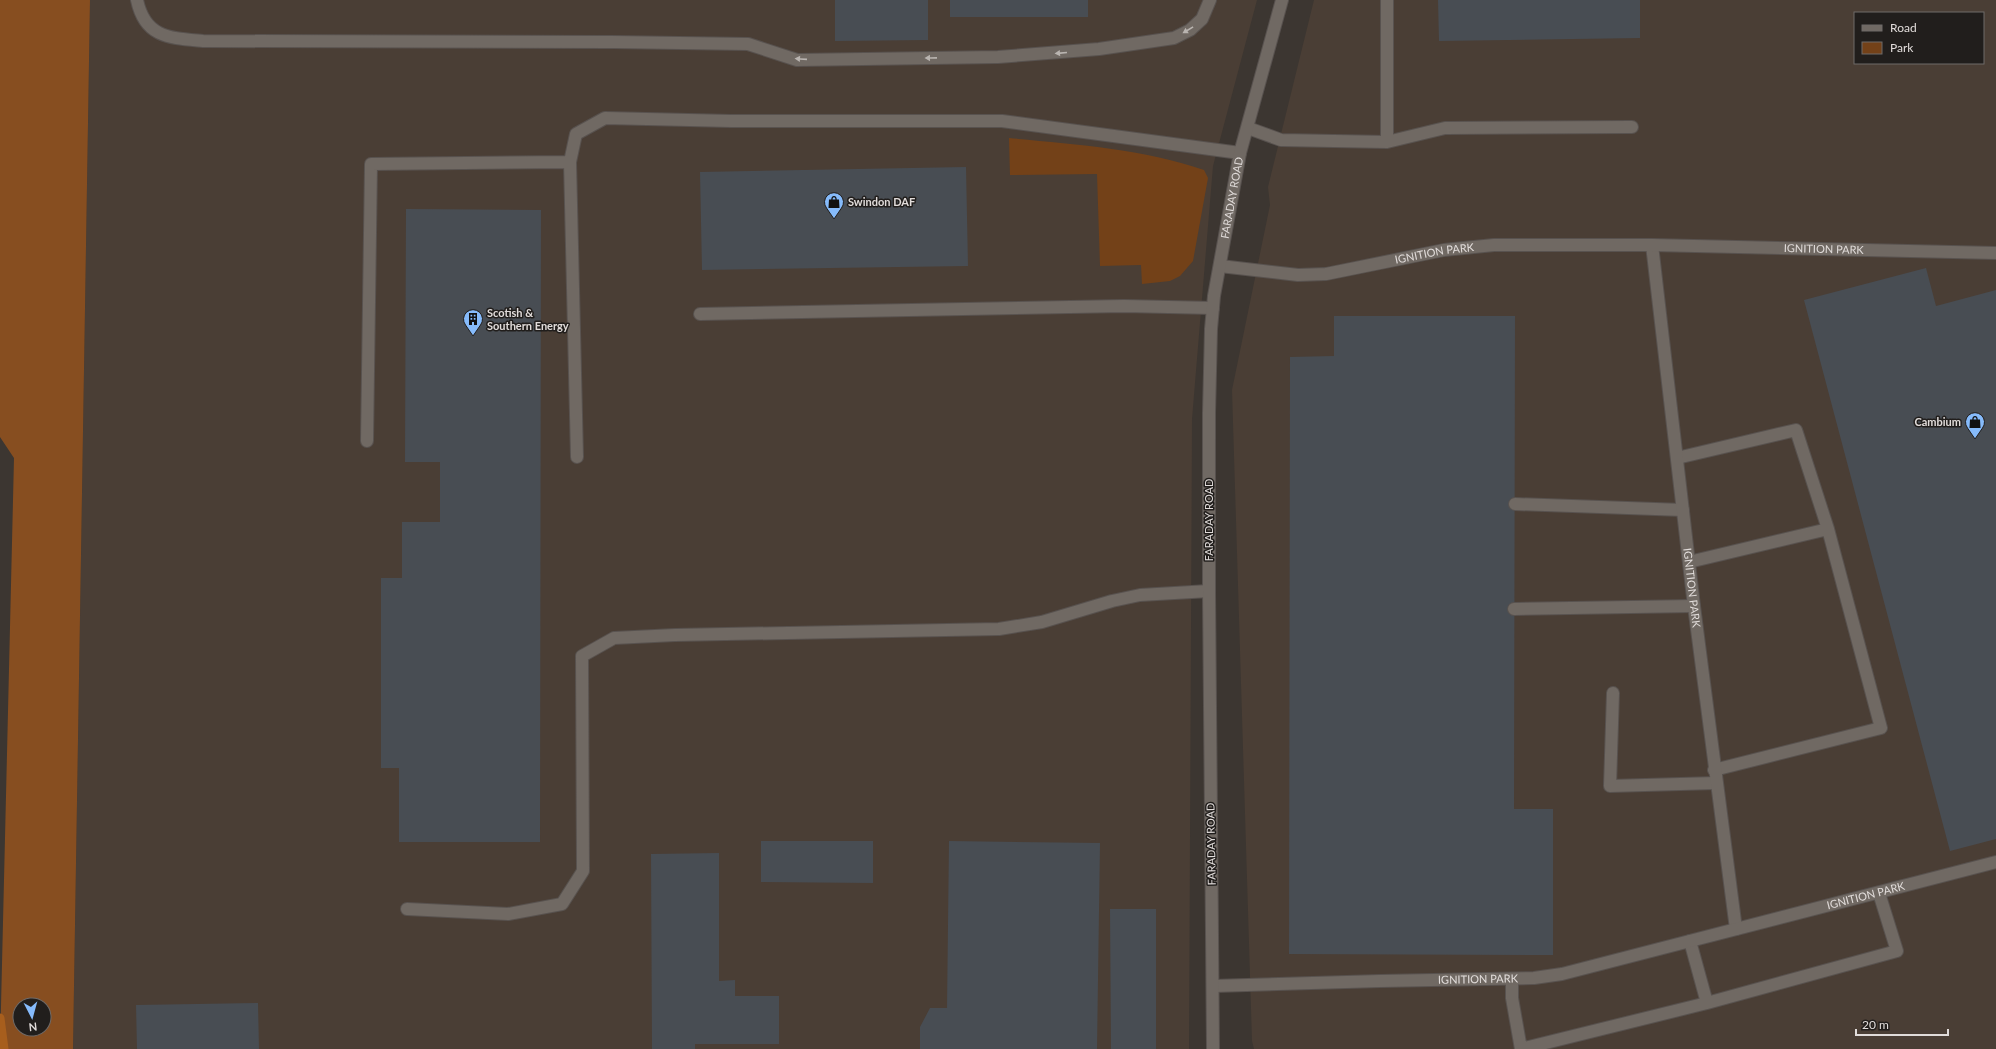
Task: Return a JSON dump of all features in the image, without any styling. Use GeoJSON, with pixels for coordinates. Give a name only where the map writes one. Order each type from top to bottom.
{"type":"FeatureCollection","features":[{"type":"Feature","properties":{"kind":"street"},"geometry":{"type":"LineString","coordinates":[[137,0],[139,9],[147,24],[159,34],[177,39],[203,41],[612,42],[748,44],[797,60],[998,57],[1060,53],[1136,44],[1174,38],[1190,30],[1202,19],[1210,0]]}},
{"type":"Feature","properties":{"kind":"street","name":"FARADAY ROAD"},"geometry":{"type":"LineString","coordinates":[[1213,1049],[1209,591],[1209,365],[1213,308],[1240,153],[1282,0]]}},
{"type":"Feature","properties":{"kind":"street"},"geometry":{"type":"LineString","coordinates":[[1386,142],[1387,0]]}},
{"type":"Feature","properties":{"kind":"street"},"geometry":{"type":"LineString","coordinates":[[577,458],[570,162],[576,134],[605,118],[731,121],[1002,121],[1240,153]]}},
{"type":"Feature","properties":{"kind":"street"},"geometry":{"type":"LineString","coordinates":[[1248,128],[1281,140],[1386,142],[1445,128],[1632,127]]}},
{"type":"Feature","properties":{"kind":"street"},"geometry":{"type":"LineString","coordinates":[[367,441],[370,164],[570,162]]}},
{"type":"Feature","properties":{"kind":"street","name":"IGNITION PARK"},"geometry":{"type":"LineString","coordinates":[[1220,266],[1298,275],[1326,274],[1444,250],[1494,245],[1652,245],[1996,253]]}},
{"type":"Feature","properties":{"kind":"street","name":"IGNITION PARK"},"geometry":{"type":"LineString","coordinates":[[1652,245],[1714,770],[1736,929]]}},
{"type":"Feature","properties":{"kind":"street"},"geometry":{"type":"LineString","coordinates":[[700,314],[1124,306],[1213,308]]}},
{"type":"Feature","properties":{"kind":"street"},"geometry":{"type":"LineString","coordinates":[[1677,458],[1796,430],[1828,529],[1881,728],[1714,770]]}},
{"type":"Feature","properties":{"kind":"street"},"geometry":{"type":"LineString","coordinates":[[1515,504],[1683,510]]}},
{"type":"Feature","properties":{"kind":"street"},"geometry":{"type":"LineString","coordinates":[[1689,562],[1828,529]]}},
{"type":"Feature","properties":{"kind":"street"},"geometry":{"type":"LineString","coordinates":[[407,909],[508,914],[562,904],[583,871],[582,656],[614,638],[676,634],[999,629],[1042,622],[1112,601],[1140,595],[1209,591]]}},
{"type":"Feature","properties":{"kind":"street"},"geometry":{"type":"LineString","coordinates":[[1514,609],[1694,606]]}},
{"type":"Feature","properties":{"kind":"street"},"geometry":{"type":"LineString","coordinates":[[1613,693],[1610,786],[1716,783]]}},
{"type":"Feature","properties":{"kind":"street","name":"IGNITION PARK"},"geometry":{"type":"LineString","coordinates":[[1213,986],[1380,980],[1512,979],[1562,974],[1996,862]]}},
{"type":"Feature","properties":{"kind":"street"},"geometry":{"type":"LineString","coordinates":[[1512,979],[1512,998],[1521,1049],[1707,1003],[1897,952],[1879,893]]}},
{"type":"Feature","properties":{"kind":"street"},"geometry":{"type":"LineString","coordinates":[[1690,941],[1707,1003]]}},
{"type":"Feature","properties":{"kind":"shaded area"},"geometry":{"type":"Polygon","coordinates":[[[0,0],[90,0],[73,1049],[0,1049],[14,458],[0,437],[0,0]]]}},
{"type":"Feature","properties":{"kind":"shaded area"},"geometry":{"type":"Polygon","coordinates":[[[90,0],[1257,0],[1213,166],[1192,419],[1189,1049],[73,1049],[90,0]]]}},
{"type":"Feature","properties":{"kind":"shaded area"},"geometry":{"type":"Polygon","coordinates":[[[1314,0],[1996,0],[1996,1049],[1254,1049],[1252,1041],[1232,390],[1270,205],[1268,187],[1314,0]]]}},
{"type":"Feature","properties":{"kind":"green space"},"geometry":{"type":"Polygon","coordinates":[[[1009,138],[1083,145],[1133,152],[1158,157],[1204,170],[1208,178],[1193,261],[1180,276],[1170,281],[1142,284],[1141,265],[1100,266],[1097,174],[1010,175],[1009,138]]]}},
{"type":"Feature","properties":{"kind":"building"},"geometry":{"type":"Polygon","coordinates":[[[835,0],[928,0],[928,40],[835,41],[835,0]]]}},
{"type":"Feature","properties":{"kind":"building"},"geometry":{"type":"Polygon","coordinates":[[[950,0],[1088,0],[1088,17],[950,17],[950,0]]]}},
{"type":"Feature","properties":{"kind":"building"},"geometry":{"type":"Polygon","coordinates":[[[1438,0],[1640,0],[1640,38],[1439,41],[1438,0]]]}},
{"type":"Feature","properties":{"kind":"building","name":"Swindon DAF"},"geometry":{"type":"Polygon","coordinates":[[[966,167],[968,266],[702,270],[700,172],[966,167]]]}},
{"type":"Feature","properties":{"kind":"building"},"geometry":{"type":"Polygon","coordinates":[[[406,209],[541,210],[540,842],[399,842],[399,768],[381,768],[381,578],[402,578],[402,522],[440,522],[440,462],[405,462],[406,209]]]}},
{"type":"Feature","properties":{"kind":"building"},"geometry":{"type":"Polygon","coordinates":[[[1926,268],[1936,306],[1996,290],[1996,839],[1950,851],[1804,300],[1926,268]]]}},
{"type":"Feature","properties":{"kind":"building"},"geometry":{"type":"Polygon","coordinates":[[[1334,316],[1515,316],[1514,809],[1553,809],[1553,955],[1289,954],[1290,357],[1334,356],[1334,316]]]}},
{"type":"Feature","properties":{"kind":"building"},"geometry":{"type":"Polygon","coordinates":[[[761,841],[873,841],[873,883],[761,882],[761,841]]]}},
{"type":"Feature","properties":{"kind":"building"},"geometry":{"type":"Polygon","coordinates":[[[949,841],[1100,843],[1097,1049],[920,1049],[920,1027],[930,1008],[947,1008],[949,841]]]}},
{"type":"Feature","properties":{"kind":"building"},"geometry":{"type":"Polygon","coordinates":[[[719,853],[719,981],[735,980],[735,996],[779,996],[779,1044],[695,1044],[695,1049],[652,1049],[651,854],[719,853]]]}},
{"type":"Feature","properties":{"kind":"building"},"geometry":{"type":"Polygon","coordinates":[[[1110,909],[1156,909],[1156,1049],[1111,1049],[1110,909]]]}},
{"type":"Feature","properties":{"kind":"building"},"geometry":{"type":"Polygon","coordinates":[[[258,1003],[259,1049],[137,1049],[136,1005],[258,1003]]]}},
{"type":"Feature","properties":{"kind":"waterway"},"geometry":{"type":"LineString","coordinates":[[0,1018],[4,1049]]}},
{"type":"Feature","properties":{"kind":"place","name":"Swindon DAF"},"geometry":{"type":"Point","coordinates":[834,219]}},
{"type":"Feature","properties":{"kind":"place","name":"Scotish & Southern Energy"},"geometry":{"type":"Point","coordinates":[473,336]}},
{"type":"Feature","properties":{"kind":"place","name":"Cambium"},"geometry":{"type":"Point","coordinates":[1975,439]}}]}
